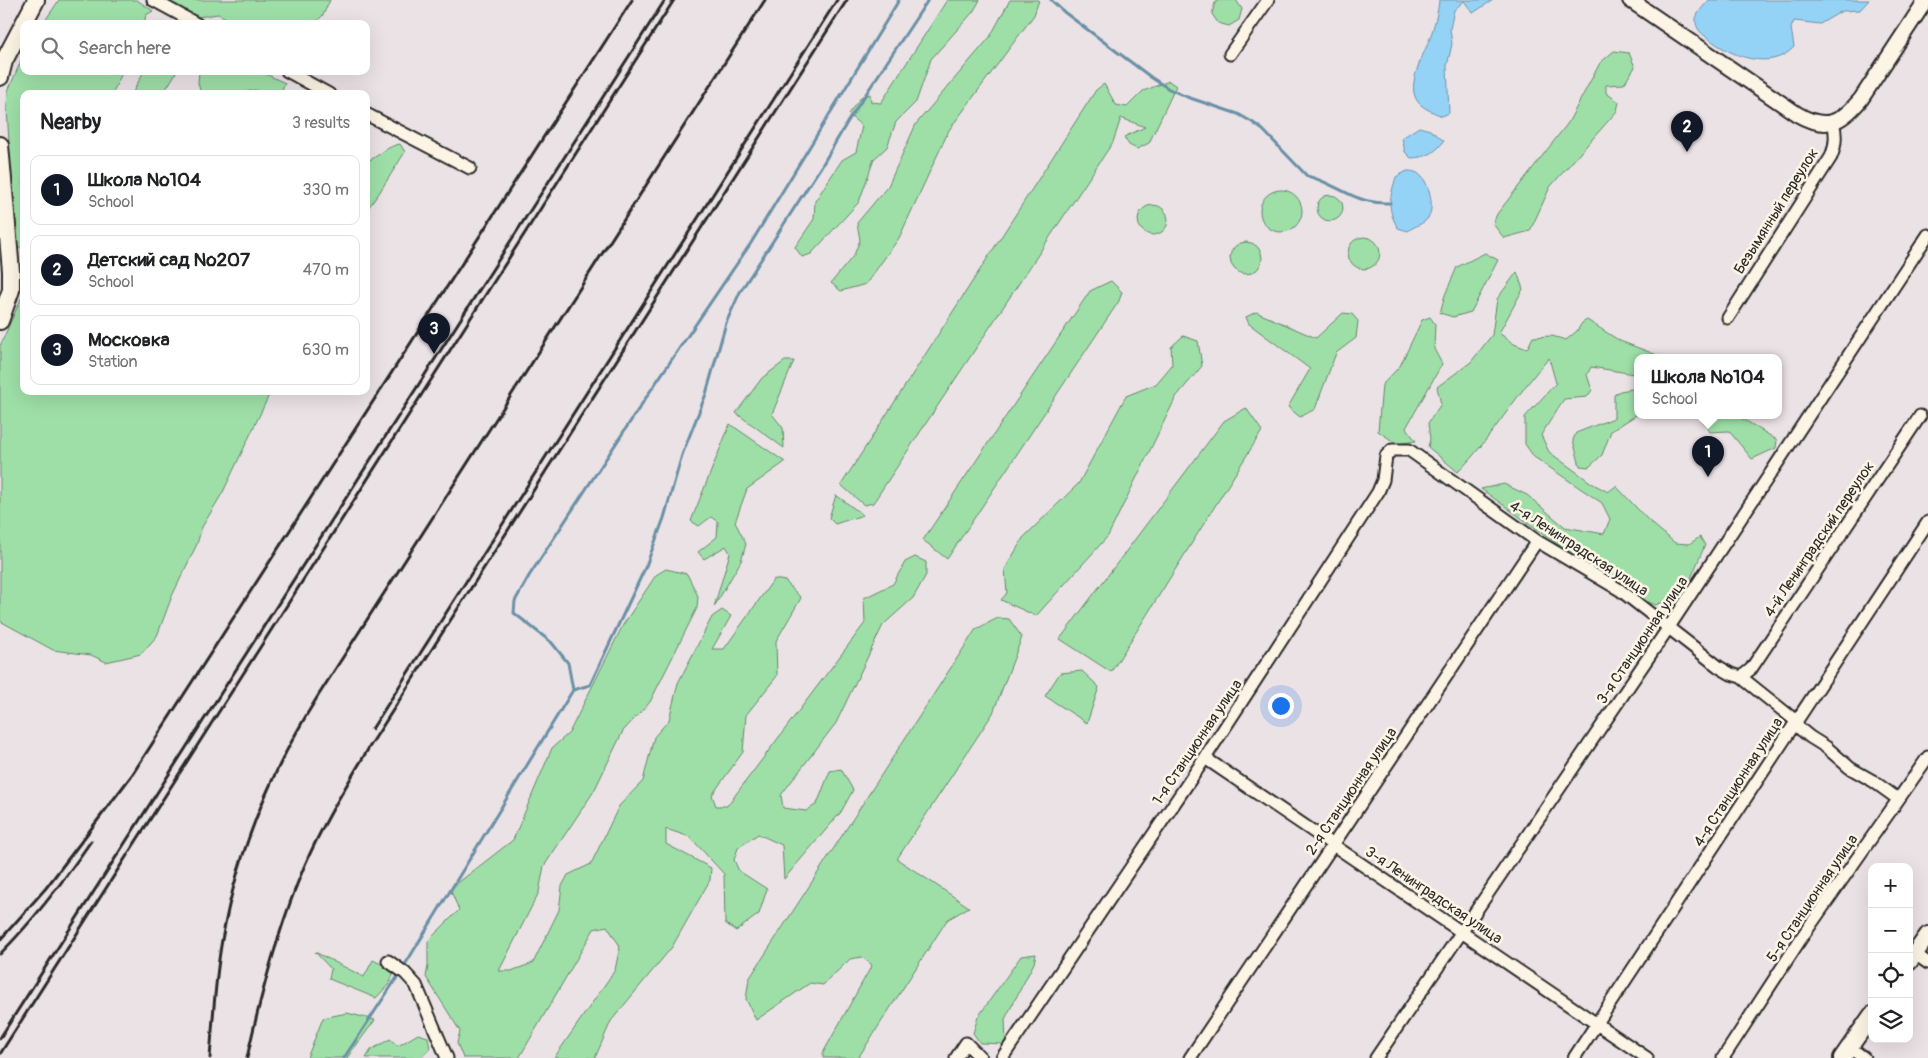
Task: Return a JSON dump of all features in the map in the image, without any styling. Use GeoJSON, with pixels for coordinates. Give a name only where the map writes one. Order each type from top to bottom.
{"type":"FeatureCollection","features":[{"type":"Feature","properties":{"kind":"main road"},"geometry":{"type":"LineString","coordinates":[[25,20],[36,0]]}},
{"type":"Feature","properties":{"kind":"main road"},"geometry":{"type":"LineString","coordinates":[[0,78],[8,53],[20,30]]}},
{"type":"Feature","properties":{"kind":"main road"},"geometry":{"type":"LineString","coordinates":[[0,145],[11,271],[11,290],[0,321]]}},
{"type":"Feature","properties":{"kind":"main road"},"geometry":{"type":"LineString","coordinates":[[1917,960],[1928,935]]}},
{"type":"Feature","properties":{"kind":"main road"},"geometry":{"type":"LineString","coordinates":[[1846,1053],[1868,1021]]}},
{"type":"Feature","properties":{"kind":"street"},"geometry":{"type":"LineString","coordinates":[[153,0],[190,20]]}},
{"type":"Feature","properties":{"kind":"street"},"geometry":{"type":"LineString","coordinates":[[1230,54],[1268,0]]}},
{"type":"Feature","properties":{"kind":"street"},"geometry":{"type":"LineString","coordinates":[[1630,0],[1805,118],[1823,124],[1842,118],[1861,99],[1926,0]]}},
{"type":"Feature","properties":{"kind":"street"},"geometry":{"type":"LineString","coordinates":[[294,75],[322,90]]}},
{"type":"Feature","properties":{"kind":"street"},"geometry":{"type":"LineString","coordinates":[[370,116],[470,168]]}},
{"type":"Feature","properties":{"kind":"street","name":"Безымянный переулок"},"geometry":{"type":"LineString","coordinates":[[1728,318],[1831,157],[1836,145],[1836,131],[1833,122]]}},
{"type":"Feature","properties":{"kind":"street","name":"3-я Станционная улица"},"geometry":{"type":"LineString","coordinates":[[1376,1058],[1669,627],[1928,235]]}},
{"type":"Feature","properties":{"kind":"street","name":"4-й Ленинградский переулок"},"geometry":{"type":"LineString","coordinates":[[1741,677],[1751,669],[1920,416]]}},
{"type":"Feature","properties":{"kind":"street","name":"1-я Станционная улица"},"geometry":{"type":"LineString","coordinates":[[1002,1058],[1205,758],[1378,492],[1384,480],[1386,456],[1392,450],[1409,450]]}},
{"type":"Feature","properties":{"kind":"street","name":"4-я Ленинградская улица"},"geometry":{"type":"LineString","coordinates":[[1409,450],[1537,541],[1620,590],[1719,667],[1741,677],[1796,720],[1799,728],[1826,747],[1850,768],[1873,781],[1898,799]]}},
{"type":"Feature","properties":{"kind":"street","name":"4-я Станционная улица"},"geometry":{"type":"LineString","coordinates":[[1574,1058],[1928,522]]}},
{"type":"Feature","properties":{"kind":"street","name":"2-я Станционная улица"},"geometry":{"type":"LineString","coordinates":[[1190,1058],[1537,541]]}},
{"type":"Feature","properties":{"kind":"street","name":"5-я Станционная улица"},"geometry":{"type":"LineString","coordinates":[[1723,1058],[1802,937],[1928,756]]}},
{"type":"Feature","properties":{"kind":"street","name":"3-я Ленинградская улица"},"geometry":{"type":"LineString","coordinates":[[1205,758],[1647,1058]]}},
{"type":"Feature","properties":{"kind":"street"},"geometry":{"type":"LineString","coordinates":[[388,961],[405,973],[416,985],[447,1058]]}},
{"type":"Feature","properties":{"kind":"street"},"geometry":{"type":"LineString","coordinates":[[956,1058],[966,1043],[981,1058]]}},
{"type":"Feature","properties":{"kind":"street"},"geometry":{"type":"LineString","coordinates":[[1846,1053],[1864,1058]]}},
{"type":"Feature","properties":{"kind":"green space"},"geometry":{"type":"Polygon","coordinates":[[[59,0],[137,0],[153,11],[146,15],[145,20],[46,20],[59,0]]]}},
{"type":"Feature","properties":{"kind":"green space"},"geometry":{"type":"Polygon","coordinates":[[[166,0],[330,0],[323,15],[318,20],[226,20],[226,18],[218,14],[198,17],[166,0]]]}},
{"type":"Feature","properties":{"kind":"green space"},"geometry":{"type":"Polygon","coordinates":[[[947,0],[980,0],[973,12],[931,59],[916,102],[896,122],[887,147],[874,159],[859,202],[811,254],[802,257],[795,247],[814,219],[815,201],[842,160],[856,152],[862,126],[848,114],[862,96],[870,94],[871,102],[881,103],[947,0]]]}},
{"type":"Feature","properties":{"kind":"green space"},"geometry":{"type":"Polygon","coordinates":[[[1010,0],[1039,0],[1034,15],[949,130],[899,238],[866,284],[841,291],[831,283],[854,255],[860,240],[857,223],[888,186],[916,124],[990,37],[1010,0]]]}},
{"type":"Feature","properties":{"kind":"green space"},"geometry":{"type":"Polygon","coordinates":[[[1219,0],[1236,0],[1242,9],[1239,20],[1229,26],[1218,23],[1212,14],[1215,3],[1219,0]]]}},
{"type":"Feature","properties":{"kind":"green space"},"geometry":{"type":"Polygon","coordinates":[[[1614,51],[1629,53],[1635,67],[1624,84],[1606,85],[1606,93],[1619,102],[1617,111],[1550,187],[1530,231],[1504,238],[1493,224],[1497,214],[1568,123],[1600,63],[1614,51]]]}},
{"type":"Feature","properties":{"kind":"green space"},"geometry":{"type":"Polygon","coordinates":[[[20,63],[20,75],[121,75],[114,90],[20,90],[20,247],[15,244],[7,108],[8,91],[20,63]]]}},
{"type":"Feature","properties":{"kind":"green space"},"geometry":{"type":"Polygon","coordinates":[[[142,75],[175,75],[165,90],[134,90],[142,75]]]}},
{"type":"Feature","properties":{"kind":"green space"},"geometry":{"type":"Polygon","coordinates":[[[199,75],[268,75],[285,83],[282,90],[200,90],[199,75]]]}},
{"type":"Feature","properties":{"kind":"green space"},"geometry":{"type":"Polygon","coordinates":[[[1169,81],[1176,86],[1149,143],[1137,149],[1129,145],[1124,137],[1145,127],[1121,118],[1113,142],[873,503],[864,505],[841,485],[1096,90],[1104,84],[1116,105],[1127,107],[1143,91],[1169,81]]]}},
{"type":"Feature","properties":{"kind":"green space"},"geometry":{"type":"Polygon","coordinates":[[[400,144],[405,152],[370,205],[370,160],[400,144]]]}},
{"type":"Feature","properties":{"kind":"green space"},"geometry":{"type":"Polygon","coordinates":[[[1277,190],[1285,190],[1296,196],[1302,211],[1296,226],[1285,232],[1277,232],[1266,226],[1260,215],[1260,207],[1266,196],[1277,190]]]}},
{"type":"Feature","properties":{"kind":"green space"},"geometry":{"type":"Polygon","coordinates":[[[1330,195],[1339,199],[1343,208],[1339,217],[1330,221],[1321,217],[1317,208],[1321,199],[1330,195]]]}},
{"type":"Feature","properties":{"kind":"green space"},"geometry":{"type":"Polygon","coordinates":[[[1153,205],[1164,209],[1168,220],[1164,231],[1153,235],[1142,231],[1138,220],[1142,209],[1153,205]]]}},
{"type":"Feature","properties":{"kind":"green space"},"geometry":{"type":"Polygon","coordinates":[[[1364,237],[1376,241],[1380,253],[1376,265],[1364,269],[1352,265],[1348,253],[1352,241],[1364,237]]]}},
{"type":"Feature","properties":{"kind":"green space"},"geometry":{"type":"Polygon","coordinates":[[[1246,242],[1252,243],[1257,247],[1261,252],[1261,264],[1257,269],[1252,273],[1246,274],[1240,273],[1235,269],[1231,264],[1230,258],[1231,252],[1235,247],[1240,243],[1246,242]]]}},
{"type":"Feature","properties":{"kind":"green space"},"geometry":{"type":"Polygon","coordinates":[[[1485,253],[1498,260],[1471,312],[1453,317],[1440,313],[1445,295],[1457,267],[1485,253]]]}},
{"type":"Feature","properties":{"kind":"green space"},"geometry":{"type":"Polygon","coordinates":[[[1517,272],[1523,289],[1499,333],[1514,344],[1527,349],[1533,337],[1552,336],[1566,340],[1587,320],[1620,341],[1654,354],[1634,354],[1634,374],[1591,367],[1587,375],[1592,390],[1587,397],[1564,399],[1541,435],[1549,452],[1593,484],[1608,492],[1616,486],[1648,520],[1675,543],[1689,544],[1700,537],[1705,545],[1691,578],[1672,599],[1655,605],[1630,593],[1629,580],[1602,576],[1481,489],[1504,484],[1527,495],[1565,527],[1604,534],[1610,519],[1602,503],[1534,457],[1525,444],[1525,417],[1556,383],[1549,358],[1482,445],[1458,472],[1428,447],[1430,439],[1428,423],[1441,404],[1437,387],[1471,362],[1492,335],[1497,299],[1517,272]]]}},
{"type":"Feature","properties":{"kind":"green space"},"geometry":{"type":"Polygon","coordinates":[[[1111,281],[1122,292],[1119,301],[947,559],[923,540],[1090,291],[1111,281]]]}},
{"type":"Feature","properties":{"kind":"green space"},"geometry":{"type":"Polygon","coordinates":[[[20,301],[20,395],[269,395],[223,492],[202,527],[197,544],[172,596],[157,636],[141,654],[106,662],[91,655],[53,650],[0,621],[0,346],[20,301]]]}},
{"type":"Feature","properties":{"kind":"green space"},"geometry":{"type":"Polygon","coordinates":[[[1256,312],[1316,338],[1343,313],[1352,314],[1358,321],[1356,338],[1336,353],[1315,409],[1300,417],[1288,407],[1310,369],[1249,324],[1246,317],[1256,312]]]}},
{"type":"Feature","properties":{"kind":"green space"},"geometry":{"type":"Polygon","coordinates":[[[1430,317],[1435,324],[1434,349],[1442,364],[1406,428],[1416,441],[1397,444],[1378,431],[1382,385],[1400,366],[1422,320],[1430,317]]]}},
{"type":"Feature","properties":{"kind":"green space"},"geometry":{"type":"Polygon","coordinates":[[[1183,336],[1198,341],[1202,366],[1176,397],[1108,536],[1036,616],[1001,600],[1007,593],[1005,569],[1023,538],[1079,483],[1126,396],[1156,384],[1172,365],[1171,347],[1183,336]]]}},
{"type":"Feature","properties":{"kind":"green space"},"geometry":{"type":"Polygon","coordinates":[[[785,361],[794,361],[772,414],[783,428],[784,448],[736,413],[762,378],[785,361]]]}},
{"type":"Feature","properties":{"kind":"green space"},"geometry":{"type":"Polygon","coordinates":[[[1634,389],[1634,417],[1611,431],[1602,455],[1589,467],[1580,466],[1573,440],[1576,433],[1614,418],[1614,395],[1620,391],[1634,389]]]}},
{"type":"Feature","properties":{"kind":"green space"},"geometry":{"type":"Polygon","coordinates":[[[1246,408],[1262,431],[1111,672],[1060,639],[1224,421],[1246,408]]]}},
{"type":"Feature","properties":{"kind":"green space"},"geometry":{"type":"Polygon","coordinates":[[[1701,419],[1743,419],[1777,440],[1776,448],[1752,459],[1729,431],[1710,432],[1701,419]]]}},
{"type":"Feature","properties":{"kind":"green space"},"geometry":{"type":"Polygon","coordinates":[[[730,424],[785,462],[747,489],[735,522],[746,544],[741,561],[714,607],[730,553],[726,546],[704,559],[698,552],[717,537],[718,522],[711,517],[699,526],[691,521],[730,424]]]}},
{"type":"Feature","properties":{"kind":"green space"},"geometry":{"type":"Polygon","coordinates":[[[836,495],[863,515],[835,524],[829,518],[836,495]]]}},
{"type":"Feature","properties":{"kind":"green space"},"geometry":{"type":"Polygon","coordinates":[[[915,557],[926,562],[926,575],[913,598],[883,625],[836,723],[781,795],[783,808],[806,811],[817,804],[830,771],[841,769],[853,790],[841,812],[784,879],[782,845],[758,834],[738,848],[734,860],[739,871],[767,889],[759,914],[736,931],[725,923],[724,874],[690,837],[666,829],[666,844],[711,868],[710,880],[672,947],[611,1021],[595,1058],[554,1058],[615,970],[620,946],[607,926],[594,929],[519,1058],[463,1058],[457,1043],[460,1031],[426,977],[428,941],[459,910],[450,889],[513,840],[552,748],[569,733],[623,625],[656,575],[666,569],[687,574],[698,596],[697,608],[650,702],[623,731],[594,791],[544,866],[539,892],[499,971],[511,971],[533,963],[559,910],[562,886],[568,875],[591,864],[619,806],[643,781],[654,737],[669,720],[678,683],[712,617],[722,610],[731,616],[712,649],[724,649],[774,579],[785,581],[801,598],[776,641],[777,676],[746,715],[743,752],[712,795],[716,806],[727,806],[865,623],[864,598],[893,584],[905,562],[915,557]]]}},
{"type":"Feature","properties":{"kind":"green space"},"geometry":{"type":"Polygon","coordinates":[[[998,618],[1009,619],[1022,637],[993,713],[897,859],[969,907],[947,920],[858,1058],[823,1058],[823,1053],[872,965],[862,957],[850,959],[823,985],[810,983],[756,1020],[746,999],[749,979],[976,629],[998,618]]]}},
{"type":"Feature","properties":{"kind":"green space"},"geometry":{"type":"Polygon","coordinates":[[[1082,671],[1099,687],[1087,723],[1045,696],[1060,673],[1082,671]]]}},
{"type":"Feature","properties":{"kind":"green space"},"geometry":{"type":"Polygon","coordinates":[[[315,952],[364,977],[373,960],[395,971],[389,984],[376,998],[329,979],[331,969],[315,952]]]}},
{"type":"Feature","properties":{"kind":"green space"},"geometry":{"type":"Polygon","coordinates":[[[1036,954],[1034,963],[1005,1019],[1006,1044],[980,1043],[973,1033],[978,1017],[1021,956],[1036,954]]]}},
{"type":"Feature","properties":{"kind":"green space"},"geometry":{"type":"Polygon","coordinates":[[[347,1013],[375,1020],[347,1058],[307,1058],[323,1018],[347,1013]]]}},
{"type":"Feature","properties":{"kind":"green space"},"geometry":{"type":"Polygon","coordinates":[[[418,1034],[428,1037],[430,1049],[420,1058],[366,1058],[371,1050],[390,1039],[398,1046],[418,1034]]]}},
{"type":"Feature","properties":{"kind":"water"},"geometry":{"type":"Polygon","coordinates":[[[1439,0],[1493,0],[1473,13],[1464,1],[1454,10],[1450,29],[1452,44],[1447,66],[1449,113],[1442,116],[1418,102],[1414,87],[1417,70],[1430,38],[1439,0]]]}},
{"type":"Feature","properties":{"kind":"water"},"geometry":{"type":"Polygon","coordinates":[[[1709,0],[1869,0],[1860,10],[1842,11],[1820,24],[1794,21],[1791,28],[1794,47],[1785,55],[1774,59],[1762,60],[1751,59],[1727,51],[1700,32],[1696,17],[1709,0]]]}},
{"type":"Feature","properties":{"kind":"water"},"geometry":{"type":"Polygon","coordinates":[[[1419,127],[1430,130],[1444,141],[1430,154],[1411,158],[1405,152],[1402,138],[1419,127]]]}},
{"type":"Feature","properties":{"kind":"water"},"geometry":{"type":"Polygon","coordinates":[[[1407,171],[1415,172],[1424,179],[1431,199],[1428,218],[1408,231],[1398,228],[1392,215],[1390,203],[1396,177],[1407,171]]]}},
{"type":"Feature","properties":{"kind":"waterway"},"geometry":{"type":"LineString","coordinates":[[573,690],[568,663],[552,643],[514,613],[515,601],[529,576],[653,387],[751,243],[899,0]]}},
{"type":"Feature","properties":{"kind":"waterway"},"geometry":{"type":"LineString","coordinates":[[403,968],[573,690],[590,685],[646,566],[664,518],[682,455],[706,394],[726,323],[740,292],[824,162],[848,121],[928,0]]}},
{"type":"Feature","properties":{"kind":"waterway"},"geometry":{"type":"LineString","coordinates":[[1051,0],[1064,12],[1169,89],[1238,114],[1252,122],[1263,130],[1307,176],[1365,200],[1390,203]]}},
{"type":"Feature","properties":{"kind":"waterway"},"geometry":{"type":"LineString","coordinates":[[344,1058],[400,973]]}},
{"type":"Feature","properties":{"kind":"railway"},"geometry":{"type":"LineString","coordinates":[[0,940],[46,888],[132,775],[632,0]]}},
{"type":"Feature","properties":{"kind":"railway"},"geometry":{"type":"LineString","coordinates":[[0,1038],[665,0]]}},
{"type":"Feature","properties":{"kind":"railway"},"geometry":{"type":"LineString","coordinates":[[0,1054],[674,0]]}},
{"type":"Feature","properties":{"kind":"railway"},"geometry":{"type":"LineString","coordinates":[[210,1058],[214,999],[222,940],[229,908],[247,844],[271,783],[285,754],[318,696],[765,0]]}},
{"type":"Feature","properties":{"kind":"railway"},"geometry":{"type":"LineString","coordinates":[[372,729],[837,0]]}},
{"type":"Feature","properties":{"kind":"railway"},"geometry":{"type":"LineString","coordinates":[[247,1058],[264,985],[286,914],[311,851],[335,806],[370,746],[847,0]]}},
{"type":"Feature","properties":{"kind":"railway"},"geometry":{"type":"LineString","coordinates":[[0,954],[48,900],[91,841]]}},
{"type":"Feature","properties":{"kind":"place","name":"Детский сад №207"},"geometry":{"type":"Point","coordinates":[1687,152]}},
{"type":"Feature","properties":{"kind":"place","name":"Московка"},"geometry":{"type":"Point","coordinates":[434,354]}},
{"type":"Feature","properties":{"kind":"place","name":"Школа №104"},"geometry":{"type":"Point","coordinates":[1708,477]}}]}
